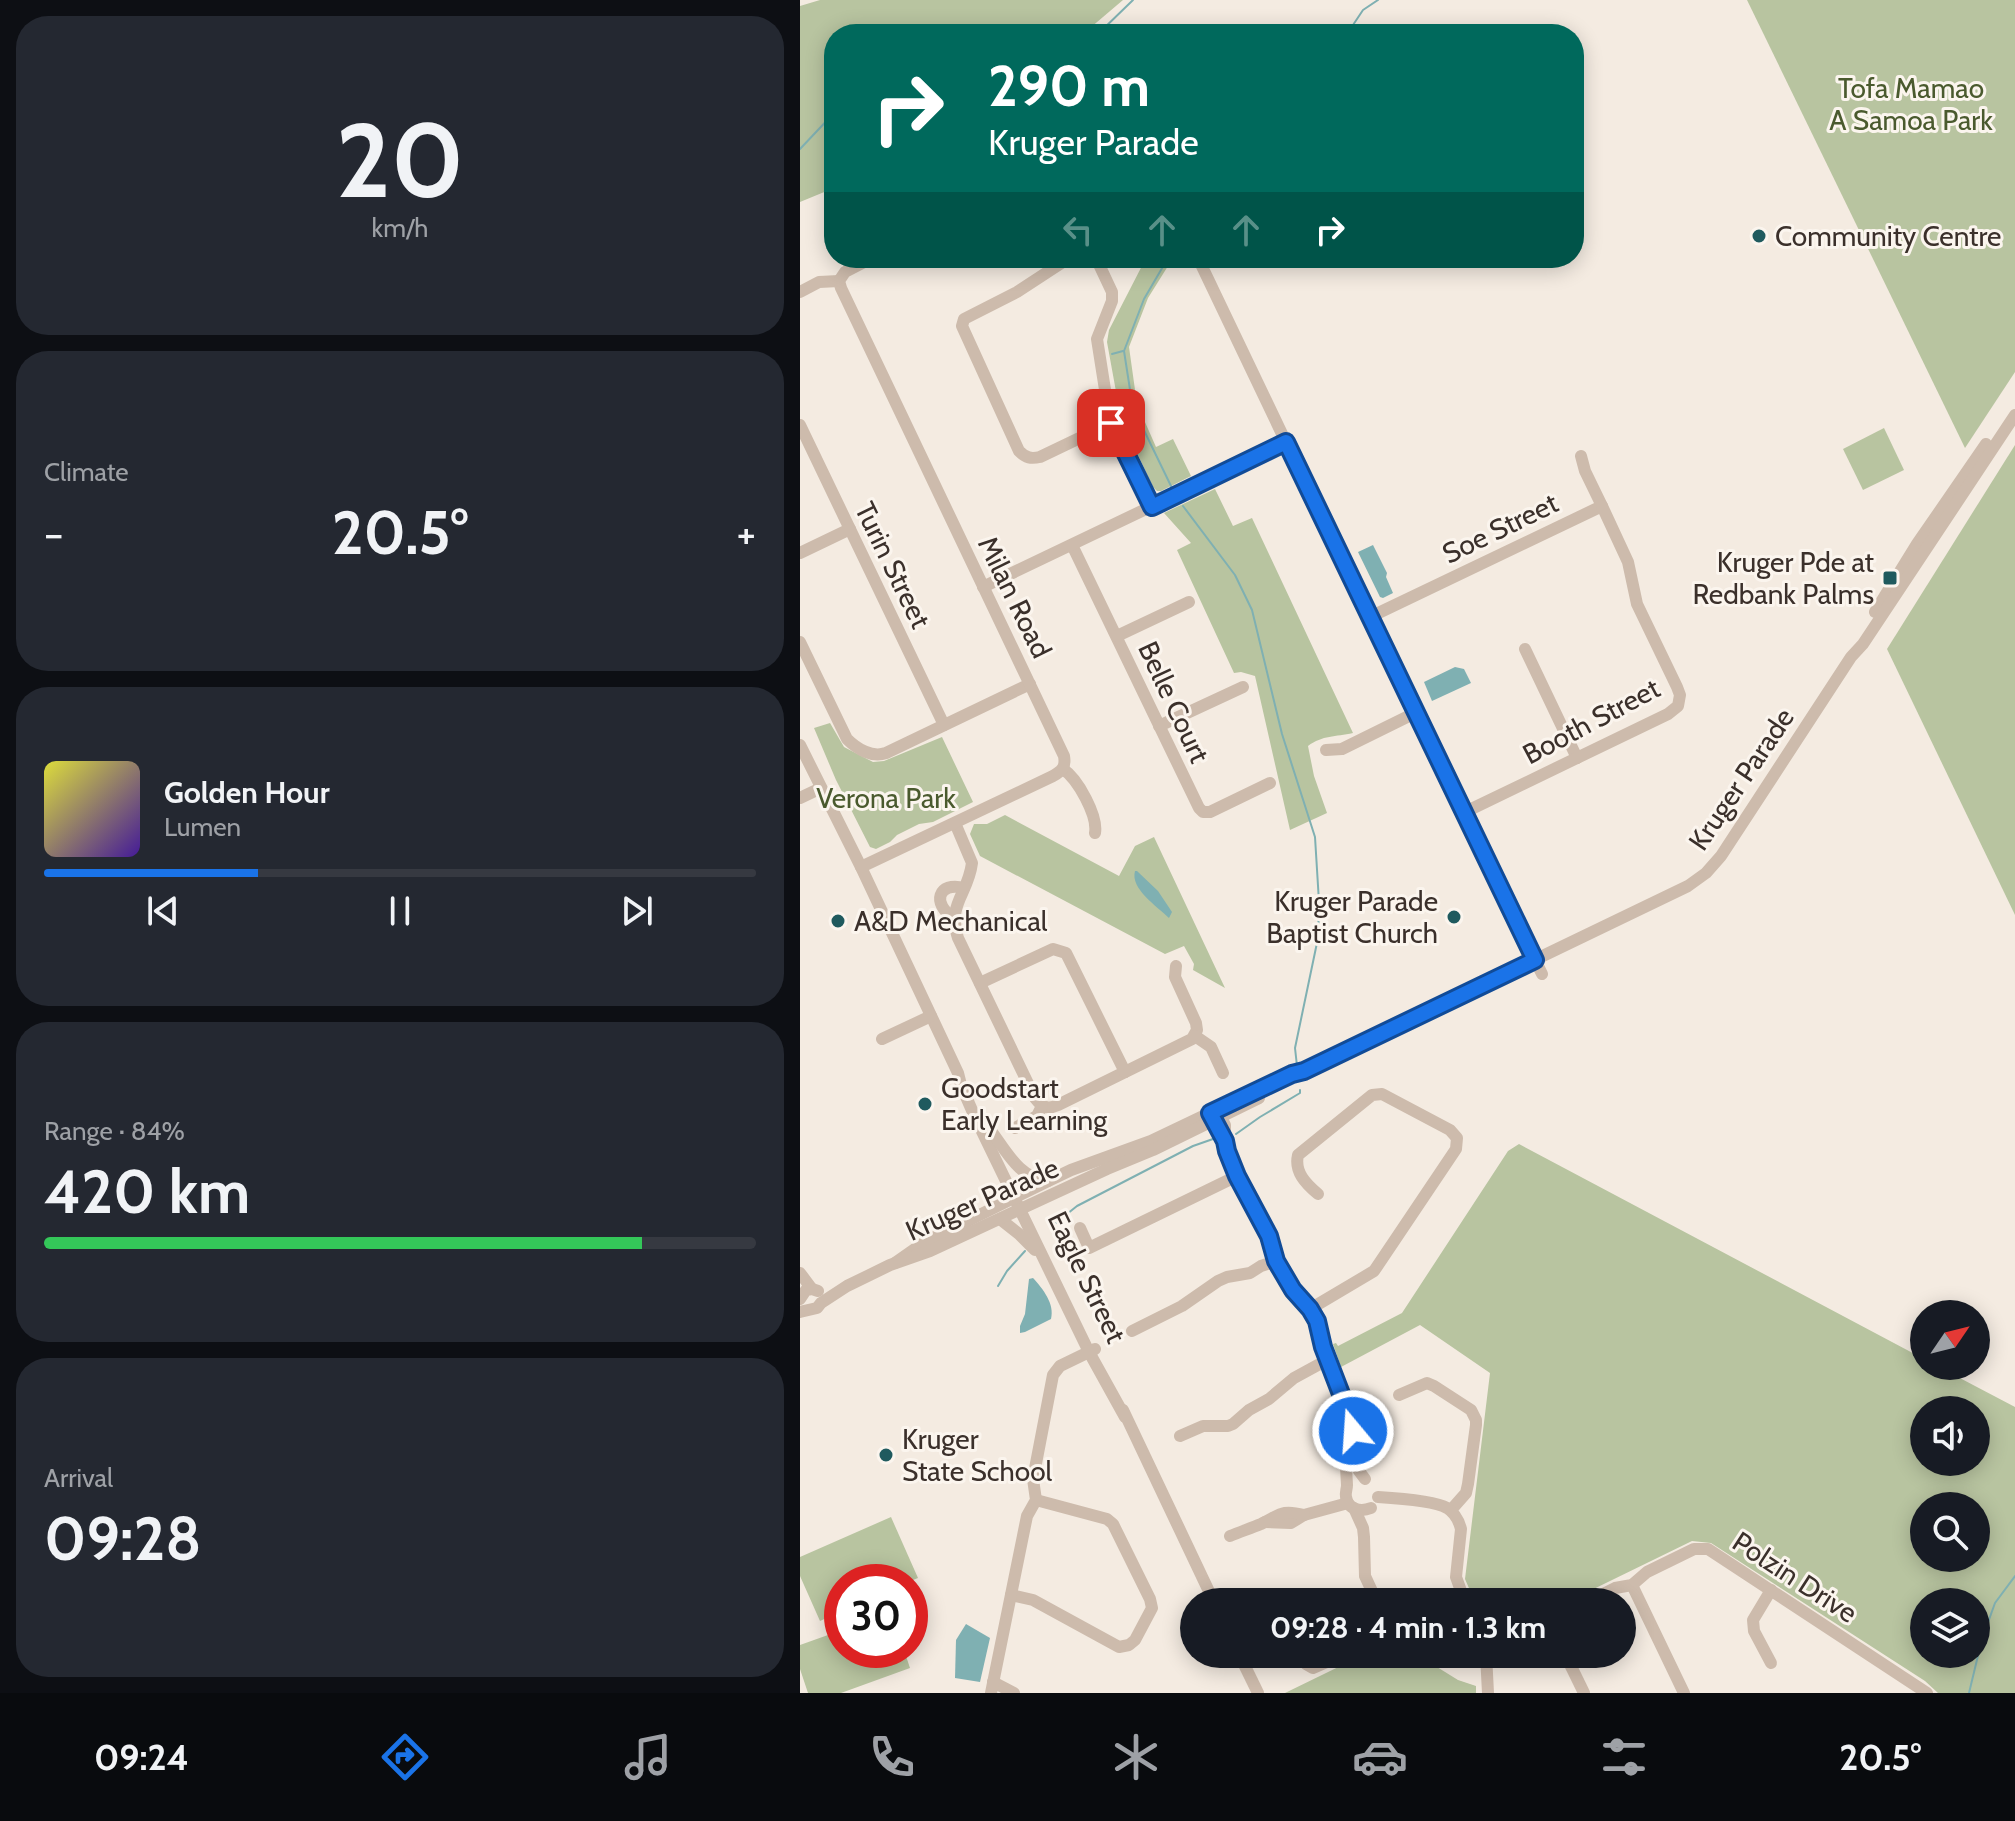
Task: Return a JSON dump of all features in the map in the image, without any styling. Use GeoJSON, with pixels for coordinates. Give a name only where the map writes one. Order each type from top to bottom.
{"type":"FeatureCollection","features":[{"type":"Feature","properties":{"kind":"street"},"geometry":{"type":"LineString","coordinates":[[800,292],[819,282],[839,281],[845,272],[853,268]]}},
{"type":"Feature","properties":{"kind":"street"},"geometry":{"type":"LineString","coordinates":[[1054,268],[1013,295],[964,319],[962,326],[1023,456],[1040,457],[1111,423]]}},
{"type":"Feature","properties":{"kind":"street"},"geometry":{"type":"LineString","coordinates":[[1101,268],[1112,292],[1112,301],[1097,339],[1111,423],[1152,507]]}},
{"type":"Feature","properties":{"kind":"street"},"geometry":{"type":"LineString","coordinates":[[1203,268],[1542,974]]}},
{"type":"Feature","properties":{"kind":"street","name":"Milan Road"},"geometry":{"type":"LineString","coordinates":[[839,281],[1064,756],[1063,769]]}},
{"type":"Feature","properties":{"kind":"street","name":"Kruger Parade"},"geometry":{"type":"LineString","coordinates":[[895,1263],[925,1242],[1215,1115],[1292,1074],[1304,1071],[1688,886],[1706,873],[1721,856],[1851,657],[1917,544],[2015,403]]}},
{"type":"Feature","properties":{"kind":"street","name":"Kruger Parade"},"geometry":{"type":"LineString","coordinates":[[1851,657],[1863,644],[2015,415]]}},
{"type":"Feature","properties":{"kind":"street","name":"Turin Street"},"geometry":{"type":"LineString","coordinates":[[800,425],[944,725]]}},
{"type":"Feature","properties":{"kind":"street"},"geometry":{"type":"LineString","coordinates":[[983,587],[1286,442]]}},
{"type":"Feature","properties":{"kind":"street","name":"Soe Street"},"geometry":{"type":"LineString","coordinates":[[1370,617],[1602,506],[1581,456]]}},
{"type":"Feature","properties":{"kind":"street","name":"Booth Street"},"geometry":{"type":"LineString","coordinates":[[1463,813],[1674,710],[1680,701],[1677,687],[1637,604],[1625,555],[1602,506]]}},
{"type":"Feature","properties":{"kind":"street"},"geometry":{"type":"LineString","coordinates":[[800,553],[850,529]]}},
{"type":"Feature","properties":{"kind":"street","name":"Belle Court"},"geometry":{"type":"LineString","coordinates":[[1072,545],[1196,804],[1203,812],[1215,810],[1270,783]]}},
{"type":"Feature","properties":{"kind":"street"},"geometry":{"type":"LineString","coordinates":[[1117,636],[1189,602]]}},
{"type":"Feature","properties":{"kind":"street"},"geometry":{"type":"LineString","coordinates":[[800,642],[844,734],[851,743],[869,754],[880,755],[1030,684]]}},
{"type":"Feature","properties":{"kind":"street"},"geometry":{"type":"LineString","coordinates":[[1525,649],[1577,758]]}},
{"type":"Feature","properties":{"kind":"street"},"geometry":{"type":"LineString","coordinates":[[1159,726],[1243,687]]}},
{"type":"Feature","properties":{"kind":"street"},"geometry":{"type":"LineString","coordinates":[[1326,750],[1342,749],[1415,713]]}},
{"type":"Feature","properties":{"kind":"street","name":"Eagle Street"},"geometry":{"type":"LineString","coordinates":[[800,745],[861,867],[958,1073],[970,1106],[1092,1350]]}},
{"type":"Feature","properties":{"kind":"street"},"geometry":{"type":"LineString","coordinates":[[861,867],[1063,769],[1076,780],[1097,824],[1095,833]]}},
{"type":"Feature","properties":{"kind":"street"},"geometry":{"type":"LineString","coordinates":[[800,798],[821,788]]}},
{"type":"Feature","properties":{"kind":"street"},"geometry":{"type":"LineString","coordinates":[[955,823],[972,863],[954,918],[958,938],[1035,1098],[1042,1106],[1058,1105],[1195,1036],[1196,1023],[1175,977],[1176,966]]}},
{"type":"Feature","properties":{"kind":"street"},"geometry":{"type":"LineString","coordinates":[[954,918],[942,908],[939,897],[950,887],[964,888]]}},
{"type":"Feature","properties":{"kind":"street"},"geometry":{"type":"LineString","coordinates":[[980,983],[1046,951],[1053,949],[1066,953],[1125,1072]]}},
{"type":"Feature","properties":{"kind":"street"},"geometry":{"type":"LineString","coordinates":[[882,1039],[931,1016]]}},
{"type":"Feature","properties":{"kind":"street"},"geometry":{"type":"LineString","coordinates":[[1195,1036],[1211,1047],[1223,1073]]}},
{"type":"Feature","properties":{"kind":"street","name":"Eagle Street"},"geometry":{"type":"LineString","coordinates":[[958,1073],[988,1127],[1043,1258],[1118,1397],[1207,1588]]}},
{"type":"Feature","properties":{"kind":"street"},"geometry":{"type":"LineString","coordinates":[[1310,1309],[1374,1271],[1456,1149],[1457,1138],[1450,1130],[1382,1094],[1372,1095],[1298,1155],[1296,1165],[1299,1173],[1318,1194]]}},
{"type":"Feature","properties":{"kind":"street"},"geometry":{"type":"LineString","coordinates":[[1015,1128],[1037,1116],[1042,1106]]}},
{"type":"Feature","properties":{"kind":"street"},"geometry":{"type":"LineString","coordinates":[[1215,1115],[1225,1125],[1227,1151],[1269,1236],[1276,1261],[1317,1321],[1327,1360],[1353,1431],[1359,1471],[1375,1486],[1374,1502],[1363,1528]]}},
{"type":"Feature","properties":{"kind":"street","name":"Kruger Parade"},"geometry":{"type":"LineString","coordinates":[[807,1298],[847,1286],[1000,1219],[1048,1181],[1215,1115]]}},
{"type":"Feature","properties":{"kind":"street"},"geometry":{"type":"LineString","coordinates":[[988,1127],[1010,1158],[1027,1175],[1048,1181]]}},
{"type":"Feature","properties":{"kind":"street"},"geometry":{"type":"LineString","coordinates":[[1080,1228],[1089,1248],[1237,1176]]}},
{"type":"Feature","properties":{"kind":"street"},"geometry":{"type":"LineString","coordinates":[[1000,1219],[1043,1258]]}},
{"type":"Feature","properties":{"kind":"street"},"geometry":{"type":"LineString","coordinates":[[1132,1331],[1182,1306],[1218,1281],[1250,1273],[1276,1261]]}},
{"type":"Feature","properties":{"kind":"street"},"geometry":{"type":"LineString","coordinates":[[800,1273],[807,1298]]}},
{"type":"Feature","properties":{"kind":"street"},"geometry":{"type":"LineString","coordinates":[[1014,1693],[992,1688],[1027,1516],[1036,1500],[1033,1479],[1053,1375],[1060,1366],[1092,1350]]}},
{"type":"Feature","properties":{"kind":"street"},"geometry":{"type":"LineString","coordinates":[[1180,1436],[1203,1426],[1233,1424],[1294,1378],[1327,1360]]}},
{"type":"Feature","properties":{"kind":"street"},"geometry":{"type":"LineString","coordinates":[[1399,1395],[1427,1383],[1471,1410],[1474,1415],[1476,1425],[1466,1493],[1451,1510]]}},
{"type":"Feature","properties":{"kind":"street"},"geometry":{"type":"LineString","coordinates":[[1353,1431],[1344,1465],[1346,1496],[1363,1528],[1365,1576],[1371,1588]]}},
{"type":"Feature","properties":{"kind":"street"},"geometry":{"type":"LineString","coordinates":[[1347,1489],[1355,1481],[1365,1479]]}},
{"type":"Feature","properties":{"kind":"street"},"geometry":{"type":"LineString","coordinates":[[1011,1595],[1033,1600],[1119,1647],[1135,1640],[1152,1608],[1113,1524],[1107,1519],[1036,1500]]}},
{"type":"Feature","properties":{"kind":"street"},"geometry":{"type":"LineString","coordinates":[[1230,1536],[1283,1512],[1304,1515],[1351,1506],[1364,1511],[1374,1502],[1438,1505],[1451,1510],[1461,1529],[1456,1577],[1460,1588]]}},
{"type":"Feature","properties":{"kind":"street","name":"Polzin Drive"},"geometry":{"type":"LineString","coordinates":[[1615,1588],[1632,1585],[1647,1572],[1694,1549],[1713,1551],[1927,1693]]}},
{"type":"Feature","properties":{"kind":"street"},"geometry":{"type":"LineString","coordinates":[[1632,1585],[1684,1693]]}},
{"type":"Feature","properties":{"kind":"street"},"geometry":{"type":"LineString","coordinates":[[1771,1590],[1753,1620],[1754,1631],[1771,1663]]}},
{"type":"Feature","properties":{"kind":"street"},"geometry":{"type":"LineString","coordinates":[[1246,1668],[1258,1693]]}},
{"type":"Feature","properties":{"kind":"street"},"geometry":{"type":"LineString","coordinates":[[1487,1668],[1488,1693]]}},
{"type":"Feature","properties":{"kind":"street"},"geometry":{"type":"LineString","coordinates":[[1572,1668],[1584,1693]]}},
{"type":"Feature","properties":{"kind":"green space"},"geometry":{"type":"Polygon","coordinates":[[[820,0],[1123,0],[1095,24],[824,24],[824,192],[800,202],[800,6],[820,0]]]}},
{"type":"Feature","properties":{"kind":"green space","name":"Tofa Mamao A Samoa Park"},"geometry":{"type":"Polygon","coordinates":[[[1747,0],[2015,0],[2015,372],[1965,448],[1747,0]]]}},
{"type":"Feature","properties":{"kind":"green space"},"geometry":{"type":"Polygon","coordinates":[[[1141,268],[1167,268],[1148,298],[1129,347],[1137,404],[1156,447],[1173,439],[1191,476],[1161,491],[1153,487],[1121,419],[1107,342],[1109,330],[1141,268]]]}},
{"type":"Feature","properties":{"kind":"green space"},"geometry":{"type":"Polygon","coordinates":[[[1884,428],[1904,470],[1863,490],[1843,449],[1884,428]]]}},
{"type":"Feature","properties":{"kind":"green space"},"geometry":{"type":"Polygon","coordinates":[[[2015,445],[2015,915],[1887,649],[2015,445]]]}},
{"type":"Feature","properties":{"kind":"green space"},"geometry":{"type":"Polygon","coordinates":[[[1215,489],[1233,526],[1252,518],[1353,733],[1324,738],[1308,746],[1314,776],[1327,813],[1290,830],[1255,676],[1234,673],[1177,550],[1191,543],[1164,513],[1215,489]]]}},
{"type":"Feature","properties":{"kind":"green space","name":"Verona Park"},"geometry":{"type":"Polygon","coordinates":[[[830,723],[844,747],[873,762],[884,761],[942,737],[973,802],[933,822],[919,824],[876,849],[870,847],[814,728],[830,723]]]}},
{"type":"Feature","properties":{"kind":"green space"},"geometry":{"type":"Polygon","coordinates":[[[1005,815],[1119,876],[1135,846],[1154,837],[1225,988],[1193,970],[1194,964],[1184,946],[1165,954],[980,856],[970,834],[974,824],[987,824],[1005,815]]]}},
{"type":"Feature","properties":{"kind":"green space"},"geometry":{"type":"Polygon","coordinates":[[[1519,1144],[1910,1352],[1910,1380],[1964,1380],[2015,1407],[2015,1693],[1938,1693],[1925,1681],[1711,1543],[1692,1541],[1596,1588],[1469,1588],[1465,1579],[1490,1373],[1420,1325],[1341,1367],[1333,1344],[1338,1346],[1402,1313],[1508,1151],[1519,1144]]]}},
{"type":"Feature","properties":{"kind":"green space"},"geometry":{"type":"Polygon","coordinates":[[[891,1517],[912,1564],[824,1564],[824,1619],[820,1621],[800,1576],[800,1557],[891,1517]]]}},
{"type":"Feature","properties":{"kind":"green space"},"geometry":{"type":"Polygon","coordinates":[[[824,1636],[824,1668],[910,1668],[841,1693],[808,1693],[800,1669],[800,1645],[824,1636]]]}},
{"type":"Feature","properties":{"kind":"green space"},"geometry":{"type":"Polygon","coordinates":[[[1336,1668],[1439,1668],[1458,1680],[1476,1686],[1476,1693],[1285,1693],[1336,1668]]]}},
{"type":"Feature","properties":{"kind":"water"},"geometry":{"type":"Polygon","coordinates":[[[1373,545],[1393,593],[1383,598],[1358,552],[1373,545]]]}},
{"type":"Feature","properties":{"kind":"water"},"geometry":{"type":"Polygon","coordinates":[[[1455,667],[1464,669],[1471,683],[1432,701],[1424,682],[1455,667]]]}},
{"type":"Feature","properties":{"kind":"water"},"geometry":{"type":"Polygon","coordinates":[[[1135,871],[1158,891],[1172,912],[1169,918],[1140,891],[1135,871]]]}},
{"type":"Feature","properties":{"kind":"water"},"geometry":{"type":"Polygon","coordinates":[[[1033,1278],[1050,1302],[1051,1319],[1020,1333],[1029,1279],[1033,1278]]]}},
{"type":"Feature","properties":{"kind":"water"},"geometry":{"type":"Polygon","coordinates":[[[966,1624],[990,1638],[980,1682],[955,1678],[956,1640],[966,1624]]]}},
{"type":"Feature","properties":{"kind":"waterway"},"geometry":{"type":"LineString","coordinates":[[1108,24],[1133,0]]}},
{"type":"Feature","properties":{"kind":"waterway"},"geometry":{"type":"LineString","coordinates":[[1354,24],[1363,10],[1378,0]]}},
{"type":"Feature","properties":{"kind":"waterway"},"geometry":{"type":"LineString","coordinates":[[800,149],[824,124]]}},
{"type":"Feature","properties":{"kind":"waterway"},"geometry":{"type":"LineString","coordinates":[[1162,268],[1144,299],[1124,351],[1131,396],[1139,420],[1171,486]]}},
{"type":"Feature","properties":{"kind":"waterway"},"geometry":{"type":"LineString","coordinates":[[1112,354],[1123,351]]}},
{"type":"Feature","properties":{"kind":"waterway"},"geometry":{"type":"LineString","coordinates":[[1183,506],[1235,575],[1252,610],[1282,734],[1315,837],[1318,938],[1295,1048],[1297,1066]]}},
{"type":"Feature","properties":{"kind":"waterway"},"geometry":{"type":"LineString","coordinates":[[1236,1134],[1300,1093],[1300,1090]]}},
{"type":"Feature","properties":{"kind":"waterway"},"geometry":{"type":"LineString","coordinates":[[1052,1226],[1077,1206],[1193,1146],[1213,1139]]}},
{"type":"Feature","properties":{"kind":"waterway"},"geometry":{"type":"LineString","coordinates":[[998,1286],[1025,1251]]}},
{"type":"Feature","properties":{"kind":"waterway"},"geometry":{"type":"LineString","coordinates":[[1969,1693],[1982,1639],[1995,1603],[2015,1576]]}},
{"type":"Feature","properties":{"kind":"place","name":"Community Centre"},"geometry":{"type":"Point","coordinates":[1759,236]}},
{"type":"Feature","properties":{"kind":"place","name":"Kruger Pde at Redbank Palms"},"geometry":{"type":"Point","coordinates":[1890,578]}},
{"type":"Feature","properties":{"kind":"place","name":"Kruger Parade Baptist Church"},"geometry":{"type":"Point","coordinates":[1454,917]}},
{"type":"Feature","properties":{"kind":"place","name":"A&D Mechanical"},"geometry":{"type":"Point","coordinates":[838,921]}},
{"type":"Feature","properties":{"kind":"place","name":"Goodstart Early Learning"},"geometry":{"type":"Point","coordinates":[925,1104]}},
{"type":"Feature","properties":{"kind":"place","name":"Kruger State School"},"geometry":{"type":"Point","coordinates":[886,1455]}},
{"type":"Feature","properties":{"kind":"route"},"geometry":{"type":"LineString","coordinates":[[1111,423],[1152,507],[1286,442],[1535,960],[1210,1113],[1225,1141],[1237,1176],[1269,1236],[1276,1261],[1297,1296],[1314,1314],[1353,1431]]}}]}
